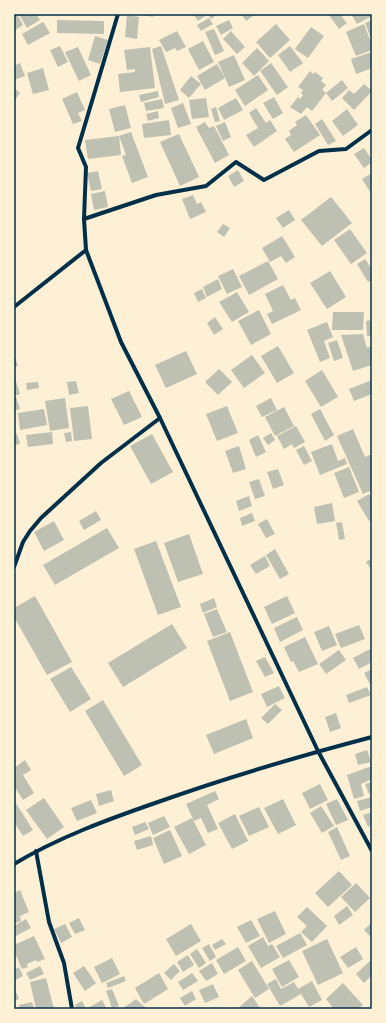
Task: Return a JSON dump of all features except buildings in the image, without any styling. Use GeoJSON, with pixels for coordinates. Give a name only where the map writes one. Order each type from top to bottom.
{"type":"FeatureCollection","features":[{"type":"Feature","properties":{"kind":"street"},"geometry":{"type":"LineString","coordinates":[[118,14],[78,148],[86,167],[84,219],[86,250],[121,342],[160,418],[318,751],[372,852]]}},
{"type":"Feature","properties":{"kind":"street"},"geometry":{"type":"LineString","coordinates":[[84,219],[156,195],[206,186],[236,162],[264,180],[319,151],[346,149],[372,130]]}},
{"type":"Feature","properties":{"kind":"street"},"geometry":{"type":"LineString","coordinates":[[14,307],[86,250]]}},
{"type":"Feature","properties":{"kind":"street"},"geometry":{"type":"LineString","coordinates":[[14,567],[23,542],[41,518],[102,463],[160,418]]}},
{"type":"Feature","properties":{"kind":"street"},"geometry":{"type":"LineString","coordinates":[[14,864],[36,851],[116,816],[203,786],[318,751],[372,737]]}},
{"type":"Feature","properties":{"kind":"street"},"geometry":{"type":"LineString","coordinates":[[36,851],[49,922],[64,963],[72,1009]]}}]}
